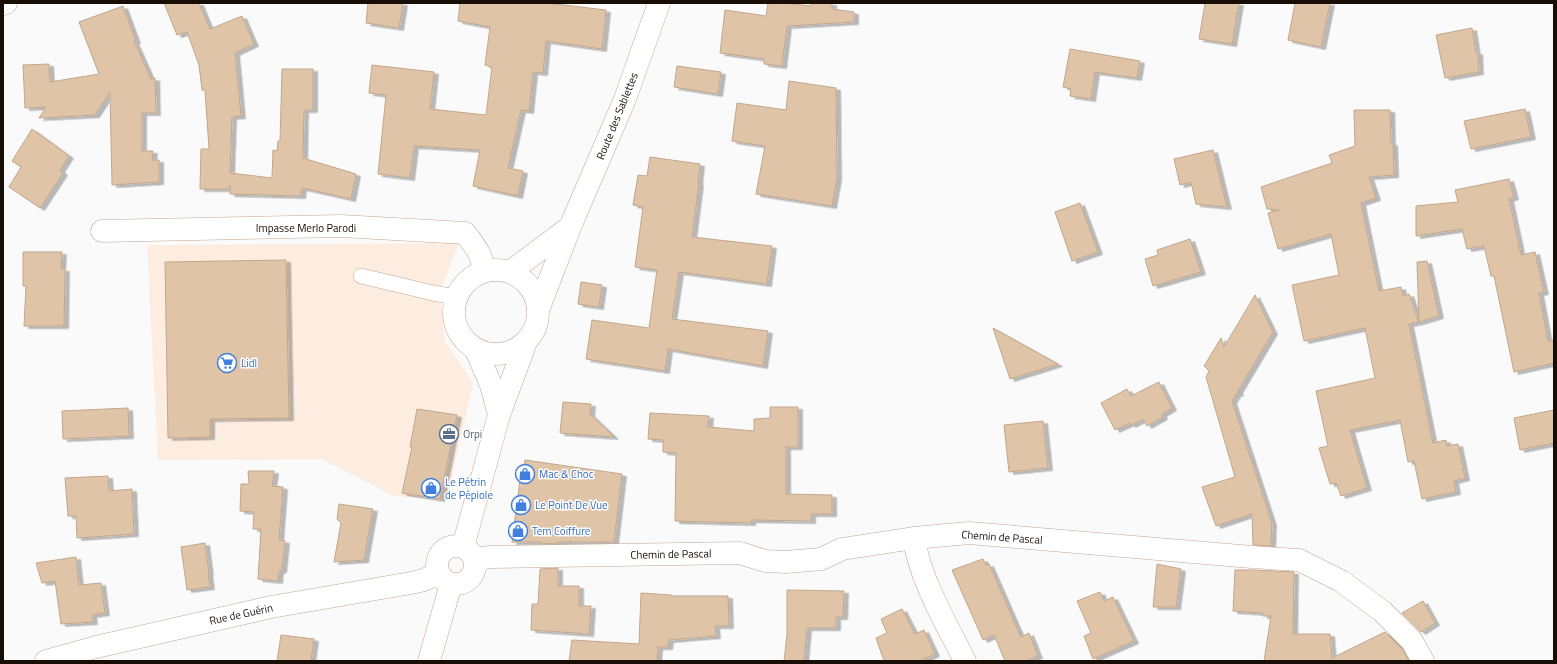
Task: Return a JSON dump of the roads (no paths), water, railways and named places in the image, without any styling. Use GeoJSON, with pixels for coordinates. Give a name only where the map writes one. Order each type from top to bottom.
{"type":"FeatureCollection","features":[{"type":"Feature","properties":{"kind":"street","name":"Route des Sablettes"},"geometry":{"type":"LineString","coordinates":[[538,310],[570,227],[626,99],[659,3]]}},
{"type":"Feature","properties":{"kind":"street","name":"Impasse Merlo Parodi"},"geometry":{"type":"LineString","coordinates":[[102,231],[341,226],[465,233],[480,253],[484,271]]}},
{"type":"Feature","properties":{"kind":"street","name":"Route des Sablettes"},"geometry":{"type":"LineString","coordinates":[[510,272],[570,227]]}},
{"type":"Feature","properties":{"kind":"street"},"geometry":{"type":"LineString","coordinates":[[476,350],[493,354],[505,354],[526,342],[533,333],[537,322],[538,310],[536,298],[530,287],[522,278],[510,272],[497,270],[484,271],[470,279],[456,297],[454,307],[456,324],[464,339],[476,350],[491,385],[499,415]]}},
{"type":"Feature","properties":{"kind":"street"},"geometry":{"type":"LineString","coordinates":[[444,579],[461,585],[469,580],[474,572],[469,555],[499,415],[526,342]]}},
{"type":"Feature","properties":{"kind":"street","name":"Chemin de Pascal"},"geometry":{"type":"LineString","coordinates":[[469,555],[483,558],[740,553],[765,560],[786,562],[821,559],[842,549],[914,538],[969,533],[1252,558],[1299,560],[1341,581],[1382,611],[1412,641],[1423,661]]}},
{"type":"Feature","properties":{"kind":"street"},"geometry":{"type":"LineString","coordinates":[[914,538],[915,547],[931,593],[965,661]]}},
{"type":"Feature","properties":{"kind":"street"},"geometry":{"type":"LineString","coordinates":[[429,661],[444,579],[437,562],[442,552],[451,546],[469,555]]}},
{"type":"Feature","properties":{"kind":"street","name":"Rue de Guérin"},"geometry":{"type":"LineString","coordinates":[[46,661],[96,647],[270,607],[424,580],[444,579]]}},
{"type":"Feature","properties":{"kind":"lane"},"geometry":{"type":"LineString","coordinates":[[361,276],[456,297]]}},
{"type":"Feature","properties":{"kind":"place","name":"Lidl"},"geometry":{"type":"Point","coordinates":[227,363]}},
{"type":"Feature","properties":{"kind":"place","name":"Orpi"},"geometry":{"type":"Point","coordinates":[449,434]}},
{"type":"Feature","properties":{"kind":"place","name":"Mac & Choc"},"geometry":{"type":"Point","coordinates":[525,474]}},
{"type":"Feature","properties":{"kind":"place","name":"Le Pétrin de Pépiole"},"geometry":{"type":"Point","coordinates":[431,488]}},
{"type":"Feature","properties":{"kind":"place","name":"Le Point De Vue"},"geometry":{"type":"Point","coordinates":[521,505]}},
{"type":"Feature","properties":{"kind":"place","name":"Tem Coiffure"},"geometry":{"type":"Point","coordinates":[518,531]}}]}
